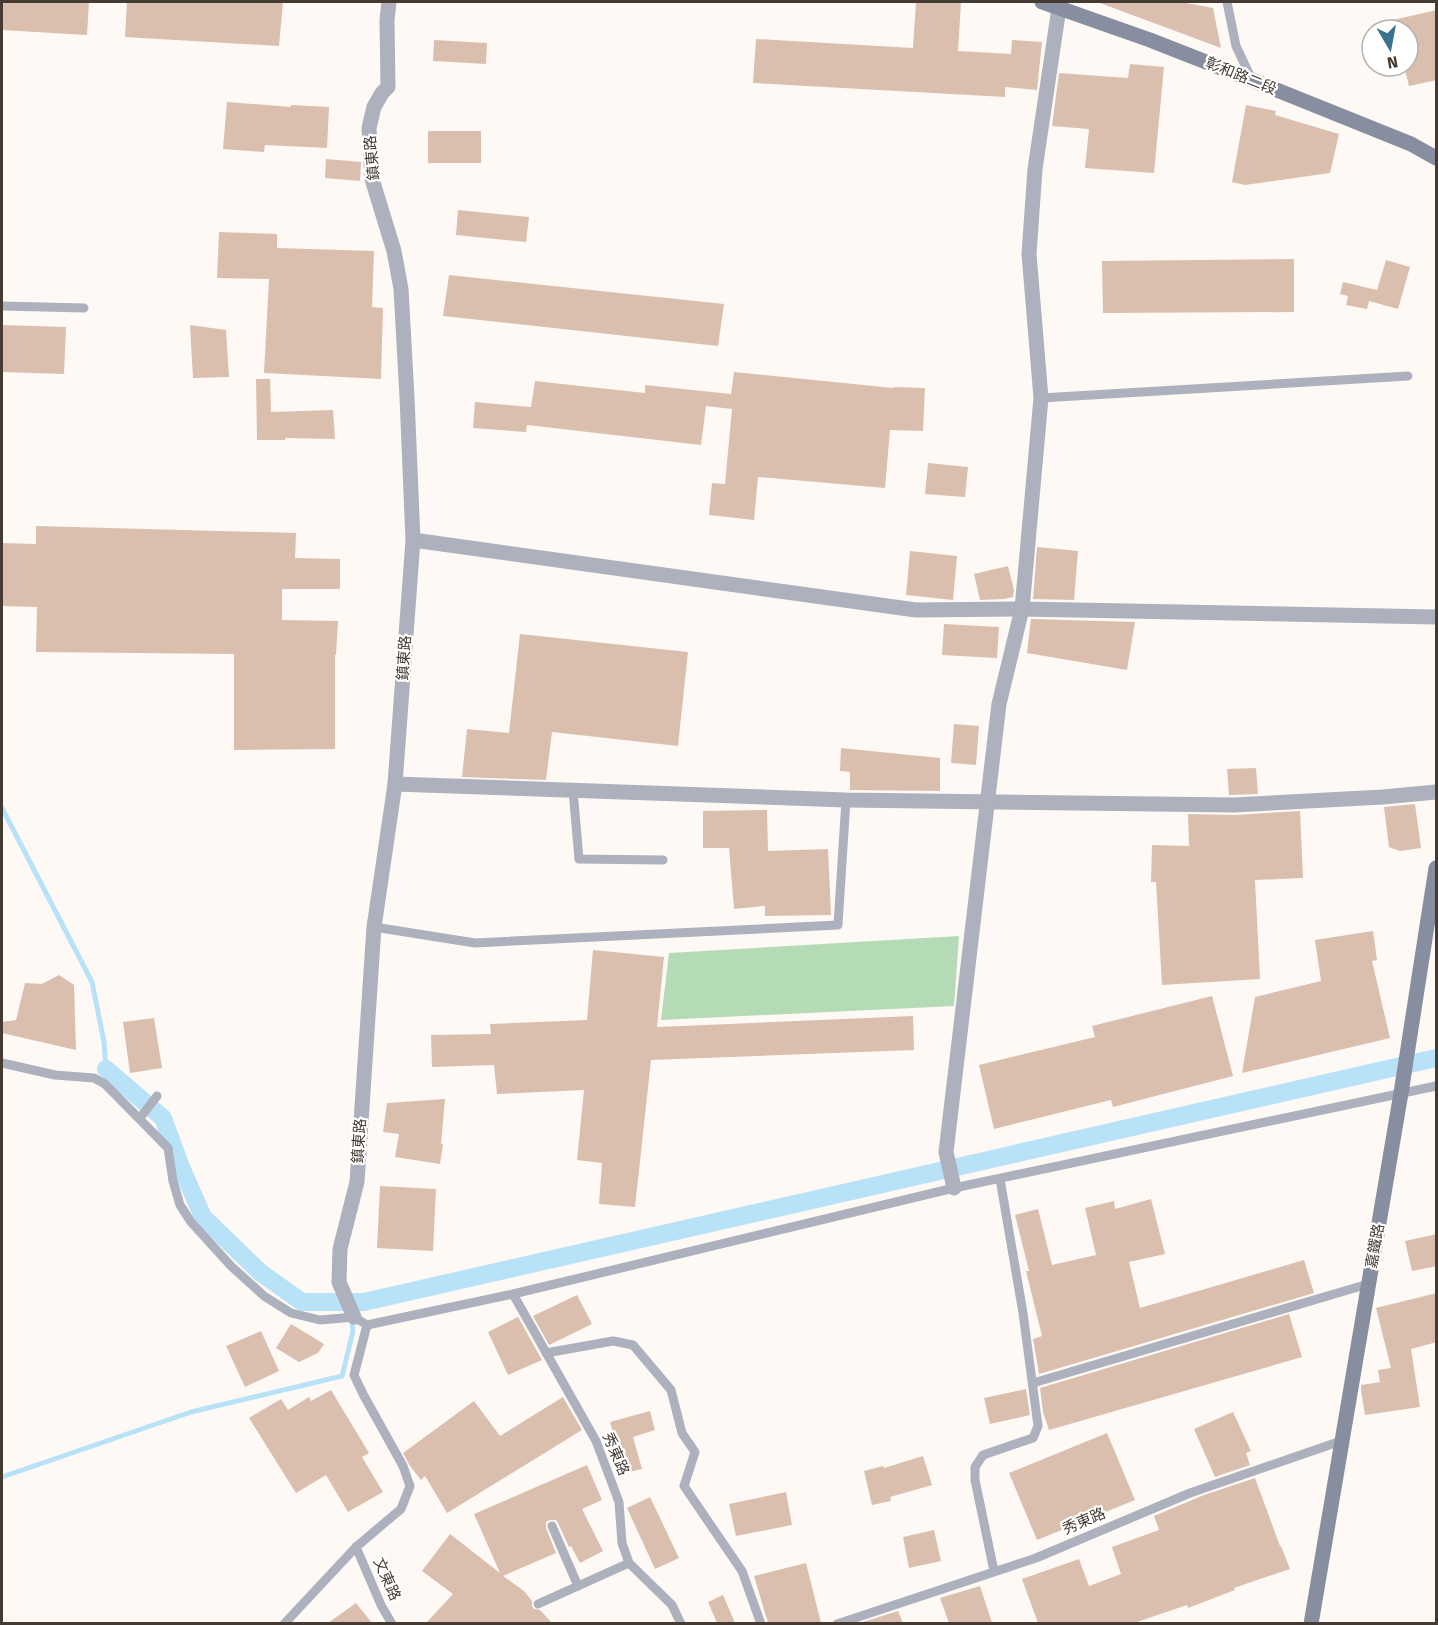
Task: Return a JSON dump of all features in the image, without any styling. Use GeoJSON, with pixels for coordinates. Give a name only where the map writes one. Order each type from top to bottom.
{"type":"FeatureCollection","features":[{"type":"Feature","properties":{"kind":"street","name":"鎮東路"},"geometry":{"type":"LineString","coordinates":[[354,1317],[339,1282],[340,1249],[357,1182],[374,927],[395,784],[413,540],[401,289],[394,251],[372,179],[369,128],[374,106],[388,87],[389,2]]}},
{"type":"Feature","properties":{"kind":"street","name":"彰和路二段"},"geometry":{"type":"LineString","coordinates":[[1042,2],[1150,40],[1252,80],[1411,144],[1437,158]]}},
{"type":"Feature","properties":{"kind":"street"},"geometry":{"type":"LineString","coordinates":[[952,1181],[946,1152],[987,802],[999,704],[1022,609],[1041,398],[1029,254],[1035,169],[1059,8]]}},
{"type":"Feature","properties":{"kind":"street"},"geometry":{"type":"LineString","coordinates":[[413,540],[916,610],[1022,609],[1437,617]]}},
{"type":"Feature","properties":{"kind":"street"},"geometry":{"type":"LineString","coordinates":[[395,784],[846,800],[1234,805],[1437,792]]}},
{"type":"Feature","properties":{"kind":"street","name":"嘉鐵路"},"geometry":{"type":"LineString","coordinates":[[1311,1623],[1437,868]]}},
{"type":"Feature","properties":{"kind":"lane"},"geometry":{"type":"LineString","coordinates":[[1227,2],[1236,46],[1252,80]]}},
{"type":"Feature","properties":{"kind":"lane"},"geometry":{"type":"LineString","coordinates":[[2,306],[84,308]]}},
{"type":"Feature","properties":{"kind":"lane"},"geometry":{"type":"LineString","coordinates":[[1041,398],[1408,376]]}},
{"type":"Feature","properties":{"kind":"lane"},"geometry":{"type":"LineString","coordinates":[[573,789],[579,859],[663,860]]}},
{"type":"Feature","properties":{"kind":"lane"},"geometry":{"type":"LineString","coordinates":[[374,927],[476,943],[838,924],[846,800]]}},
{"type":"Feature","properties":{"kind":"lane"},"geometry":{"type":"LineString","coordinates":[[2,1063],[55,1076],[94,1078],[105,1084],[168,1148],[173,1181],[180,1205],[191,1222],[231,1266],[264,1296],[291,1313],[320,1320],[354,1317],[367,1325],[513,1294],[952,1181],[1000,1179],[1402,1088],[1437,1086]]}},
{"type":"Feature","properties":{"kind":"lane"},"geometry":{"type":"LineString","coordinates":[[140,1118],[157,1096]]}},
{"type":"Feature","properties":{"kind":"lane"},"geometry":{"type":"LineString","coordinates":[[994,1571],[975,1480],[975,1467],[983,1455],[1033,1438],[1038,1426],[1000,1179]]}},
{"type":"Feature","properties":{"kind":"lane"},"geometry":{"type":"LineString","coordinates":[[1033,1383],[1368,1284]]}},
{"type":"Feature","properties":{"kind":"lane","name":"秀東路"},"geometry":{"type":"LineString","coordinates":[[513,1294],[596,1441],[619,1502],[622,1543],[629,1563]]}},
{"type":"Feature","properties":{"kind":"lane"},"geometry":{"type":"LineString","coordinates":[[284,1623],[356,1547],[401,1509],[410,1486],[403,1466],[354,1375],[367,1325]]}},
{"type":"Feature","properties":{"kind":"lane"},"geometry":{"type":"LineString","coordinates":[[546,1353],[613,1341],[633,1345],[671,1390],[682,1433],[695,1452],[684,1486],[742,1571],[760,1623]]}},
{"type":"Feature","properties":{"kind":"lane","name":"秀東路"},"geometry":{"type":"LineString","coordinates":[[837,1623],[1036,1558],[1190,1493],[1341,1441]]}},
{"type":"Feature","properties":{"kind":"lane"},"geometry":{"type":"LineString","coordinates":[[552,1526],[578,1586]]}},
{"type":"Feature","properties":{"kind":"lane","name":"文東路"},"geometry":{"type":"LineString","coordinates":[[356,1547],[381,1605],[392,1623]]}},
{"type":"Feature","properties":{"kind":"lane"},"geometry":{"type":"LineString","coordinates":[[538,1604],[629,1563],[672,1605],[681,1623]]}},
{"type":"Feature","properties":{"kind":"green space"},"geometry":{"type":"Polygon","coordinates":[[[959,936],[954,1006],[661,1020],[669,953],[959,936]]]}},
{"type":"Feature","properties":{"kind":"building"},"geometry":{"type":"Polygon","coordinates":[[[2,2],[89,2],[87,35],[2,30],[2,2]]]}},
{"type":"Feature","properties":{"kind":"building"},"geometry":{"type":"Polygon","coordinates":[[[127,2],[283,2],[279,46],[125,37],[127,2]]]}},
{"type":"Feature","properties":{"kind":"building"},"geometry":{"type":"Polygon","coordinates":[[[916,2],[961,2],[958,51],[1011,54],[1012,40],[1042,42],[1037,90],[1005,87],[1005,97],[753,83],[756,39],[913,48],[916,2]]]}},
{"type":"Feature","properties":{"kind":"building"},"geometry":{"type":"Polygon","coordinates":[[[1181,2],[1213,8],[1221,48],[1100,3],[1181,2]]]}},
{"type":"Feature","properties":{"kind":"building"},"geometry":{"type":"Polygon","coordinates":[[[1437,10],[1437,80],[1409,86],[1407,78],[1420,78],[1420,18],[1402,18],[1437,10]]]}},
{"type":"Feature","properties":{"kind":"building"},"geometry":{"type":"Polygon","coordinates":[[[434,40],[487,43],[486,64],[433,61],[434,40]]]}},
{"type":"Feature","properties":{"kind":"building"},"geometry":{"type":"Polygon","coordinates":[[[1130,64],[1164,67],[1154,173],[1085,168],[1089,129],[1052,126],[1059,73],[1128,78],[1130,64]]]}},
{"type":"Feature","properties":{"kind":"building"},"geometry":{"type":"Polygon","coordinates":[[[227,102],[291,107],[291,105],[329,107],[327,148],[265,145],[264,152],[223,149],[227,102]]]}},
{"type":"Feature","properties":{"kind":"building"},"geometry":{"type":"Polygon","coordinates":[[[1246,105],[1276,111],[1275,115],[1339,134],[1330,173],[1245,185],[1232,182],[1246,105]]]}},
{"type":"Feature","properties":{"kind":"building"},"geometry":{"type":"Polygon","coordinates":[[[428,131],[481,131],[481,163],[428,163],[428,131]]]}},
{"type":"Feature","properties":{"kind":"building"},"geometry":{"type":"Polygon","coordinates":[[[326,159],[361,162],[360,181],[325,178],[326,159]]]}},
{"type":"Feature","properties":{"kind":"building"},"geometry":{"type":"Polygon","coordinates":[[[458,210],[529,217],[526,242],[456,235],[458,210]]]}},
{"type":"Feature","properties":{"kind":"building"},"geometry":{"type":"Polygon","coordinates":[[[219,232],[277,234],[277,248],[374,251],[372,307],[383,308],[381,379],[264,373],[269,279],[217,278],[219,232]]]}},
{"type":"Feature","properties":{"kind":"building"},"geometry":{"type":"Polygon","coordinates":[[[1294,259],[1294,312],[1103,313],[1102,261],[1294,259]]]}},
{"type":"Feature","properties":{"kind":"building"},"geometry":{"type":"Polygon","coordinates":[[[1386,260],[1410,267],[1398,309],[1369,301],[1367,309],[1346,305],[1348,296],[1340,294],[1343,282],[1377,290],[1386,260]]]}},
{"type":"Feature","properties":{"kind":"building"},"geometry":{"type":"Polygon","coordinates":[[[449,275],[724,304],[718,346],[443,316],[449,275]]]}},
{"type":"Feature","properties":{"kind":"building"},"geometry":{"type":"Polygon","coordinates":[[[2,325],[66,327],[64,374],[2,372],[2,325]]]}},
{"type":"Feature","properties":{"kind":"building"},"geometry":{"type":"Polygon","coordinates":[[[190,325],[226,330],[229,377],[193,378],[190,325]]]}},
{"type":"Feature","properties":{"kind":"building"},"geometry":{"type":"Polygon","coordinates":[[[734,372],[893,388],[925,388],[923,431],[890,430],[885,488],[758,477],[754,520],[709,515],[712,483],[725,484],[732,409],[706,406],[701,445],[527,425],[526,432],[473,428],[475,402],[531,407],[535,381],[645,393],[645,385],[731,394],[734,372]]]}},
{"type":"Feature","properties":{"kind":"building"},"geometry":{"type":"Polygon","coordinates":[[[256,379],[270,379],[271,412],[333,410],[335,439],[257,440],[256,379]]]}},
{"type":"Feature","properties":{"kind":"building"},"geometry":{"type":"Polygon","coordinates":[[[928,463],[968,467],[965,497],[925,494],[928,463]]]}},
{"type":"Feature","properties":{"kind":"building"},"geometry":{"type":"Polygon","coordinates":[[[36,526],[296,533],[295,558],[340,559],[340,589],[282,589],[282,620],[338,621],[335,655],[335,749],[234,750],[234,654],[36,652],[37,607],[2,606],[2,543],[36,544],[36,526]]]}},
{"type":"Feature","properties":{"kind":"building"},"geometry":{"type":"Polygon","coordinates":[[[1037,547],[1078,551],[1074,600],[1033,599],[1037,547]]]}},
{"type":"Feature","properties":{"kind":"building"},"geometry":{"type":"Polygon","coordinates":[[[910,551],[957,556],[953,600],[906,595],[910,551]]]}},
{"type":"Feature","properties":{"kind":"building"},"geometry":{"type":"Polygon","coordinates":[[[1008,566],[1014,590],[1013,597],[980,600],[974,574],[1008,566]]]}},
{"type":"Feature","properties":{"kind":"building"},"geometry":{"type":"Polygon","coordinates":[[[1031,619],[1135,622],[1127,670],[1027,653],[1031,619]]]}},
{"type":"Feature","properties":{"kind":"building"},"geometry":{"type":"Polygon","coordinates":[[[944,624],[999,627],[997,658],[942,655],[944,624]]]}},
{"type":"Feature","properties":{"kind":"building"},"geometry":{"type":"Polygon","coordinates":[[[520,634],[688,652],[678,746],[552,732],[546,780],[462,777],[467,729],[509,733],[520,634]]]}},
{"type":"Feature","properties":{"kind":"building"},"geometry":{"type":"Polygon","coordinates":[[[954,724],[979,726],[976,765],[951,763],[954,724]]]}},
{"type":"Feature","properties":{"kind":"building"},"geometry":{"type":"Polygon","coordinates":[[[841,748],[940,758],[940,791],[850,790],[850,772],[840,771],[841,748]]]}},
{"type":"Feature","properties":{"kind":"building"},"geometry":{"type":"Polygon","coordinates":[[[1256,768],[1258,794],[1229,795],[1227,769],[1256,768]]]}},
{"type":"Feature","properties":{"kind":"building"},"geometry":{"type":"Polygon","coordinates":[[[1415,804],[1421,848],[1400,851],[1389,847],[1384,807],[1415,804]]]}},
{"type":"Feature","properties":{"kind":"building"},"geometry":{"type":"Polygon","coordinates":[[[767,810],[768,851],[828,849],[831,915],[765,916],[765,906],[734,909],[729,848],[703,848],[703,811],[767,810]]]}},
{"type":"Feature","properties":{"kind":"building"},"geometry":{"type":"Polygon","coordinates":[[[1300,811],[1303,878],[1255,880],[1260,979],[1162,985],[1156,882],[1151,882],[1152,845],[1189,846],[1188,814],[1235,815],[1300,811]]]}},
{"type":"Feature","properties":{"kind":"building"},"geometry":{"type":"Polygon","coordinates":[[[1373,931],[1377,960],[1372,961],[1390,1038],[1242,1073],[1255,997],[1321,981],[1315,940],[1373,931]]]}},
{"type":"Feature","properties":{"kind":"building"},"geometry":{"type":"Polygon","coordinates":[[[593,950],[664,957],[657,1027],[913,1016],[914,1050],[651,1060],[635,1207],[599,1204],[602,1163],[577,1160],[584,1090],[497,1094],[494,1065],[432,1067],[431,1035],[491,1034],[490,1024],[587,1020],[593,950]]]}},
{"type":"Feature","properties":{"kind":"building"},"geometry":{"type":"Polygon","coordinates":[[[59,975],[74,985],[76,1050],[2,1033],[2,1022],[16,1020],[25,983],[42,984],[59,975]]]}},
{"type":"Feature","properties":{"kind":"building"},"geometry":{"type":"Polygon","coordinates":[[[1212,996],[1233,1076],[1113,1107],[1111,1100],[994,1129],[979,1065],[1095,1037],[1092,1026],[1212,996]]]}},
{"type":"Feature","properties":{"kind":"building"},"geometry":{"type":"Polygon","coordinates":[[[154,1018],[162,1068],[130,1073],[123,1022],[154,1018]]]}},
{"type":"Feature","properties":{"kind":"building"},"geometry":{"type":"Polygon","coordinates":[[[445,1099],[440,1164],[395,1157],[399,1134],[383,1132],[387,1103],[445,1099]]]}},
{"type":"Feature","properties":{"kind":"building"},"geometry":{"type":"Polygon","coordinates":[[[380,1186],[436,1189],[433,1251],[377,1248],[380,1186]]]}},
{"type":"Feature","properties":{"kind":"building"},"geometry":{"type":"Polygon","coordinates":[[[1151,1199],[1165,1254],[1129,1262],[1140,1308],[1304,1260],[1314,1293],[1039,1374],[1033,1339],[1042,1336],[1015,1215],[1038,1209],[1052,1265],[1096,1255],[1085,1208],[1114,1201],[1115,1209],[1151,1199]]]}},
{"type":"Feature","properties":{"kind":"building"},"geometry":{"type":"Polygon","coordinates":[[[1437,1234],[1437,1266],[1412,1271],[1405,1241],[1437,1234]]]}},
{"type":"Feature","properties":{"kind":"building"},"geometry":{"type":"Polygon","coordinates":[[[1437,1293],[1437,1342],[1411,1349],[1420,1407],[1365,1415],[1361,1385],[1380,1382],[1378,1370],[1391,1368],[1376,1308],[1437,1293]]]}},
{"type":"Feature","properties":{"kind":"building"},"geometry":{"type":"Polygon","coordinates":[[[577,1295],[592,1324],[549,1345],[533,1316],[577,1295]]]}},
{"type":"Feature","properties":{"kind":"building"},"geometry":{"type":"Polygon","coordinates":[[[1289,1314],[1302,1357],[1049,1430],[1043,1412],[1040,1388],[1289,1314]]]}},
{"type":"Feature","properties":{"kind":"building"},"geometry":{"type":"Polygon","coordinates":[[[518,1317],[542,1360],[508,1375],[488,1332],[518,1317]]]}},
{"type":"Feature","properties":{"kind":"building"},"geometry":{"type":"Polygon","coordinates":[[[291,1324],[324,1344],[318,1353],[299,1362],[276,1348],[291,1324]]]}},
{"type":"Feature","properties":{"kind":"building"},"geometry":{"type":"Polygon","coordinates":[[[261,1331],[279,1371],[245,1387],[226,1346],[261,1331]]]}},
{"type":"Feature","properties":{"kind":"building"},"geometry":{"type":"Polygon","coordinates":[[[1026,1389],[1030,1415],[990,1424],[984,1398],[1026,1389]]]}},
{"type":"Feature","properties":{"kind":"building"},"geometry":{"type":"Polygon","coordinates":[[[331,1390],[369,1453],[362,1457],[383,1492],[348,1512],[326,1475],[296,1493],[249,1418],[281,1399],[288,1410],[309,1397],[311,1401],[331,1390]]]}},
{"type":"Feature","properties":{"kind":"building"},"geometry":{"type":"Polygon","coordinates":[[[563,1397],[582,1430],[447,1513],[425,1476],[421,1480],[403,1453],[474,1401],[500,1436],[563,1397]]]}},
{"type":"Feature","properties":{"kind":"building"},"geometry":{"type":"Polygon","coordinates":[[[650,1411],[655,1430],[633,1437],[642,1469],[625,1473],[610,1422],[650,1411]]]}},
{"type":"Feature","properties":{"kind":"building"},"geometry":{"type":"Polygon","coordinates":[[[1233,1412],[1251,1451],[1246,1453],[1250,1465],[1215,1477],[1194,1429],[1233,1412]]]}},
{"type":"Feature","properties":{"kind":"building"},"geometry":{"type":"Polygon","coordinates":[[[1107,1433],[1135,1500],[1037,1540],[1009,1473],[1107,1433]]]}},
{"type":"Feature","properties":{"kind":"building"},"geometry":{"type":"Polygon","coordinates":[[[923,1456],[932,1485],[890,1497],[891,1501],[872,1505],[864,1471],[883,1466],[884,1468],[923,1456]]]}},
{"type":"Feature","properties":{"kind":"building"},"geometry":{"type":"Polygon","coordinates":[[[587,1465],[602,1500],[582,1509],[603,1551],[580,1563],[571,1546],[569,1547],[556,1520],[550,1520],[546,1522],[546,1528],[556,1553],[503,1576],[524,1591],[532,1601],[534,1609],[540,1610],[552,1623],[426,1623],[453,1594],[422,1571],[450,1534],[500,1573],[474,1514],[587,1465]]]}},
{"type":"Feature","properties":{"kind":"building"},"geometry":{"type":"Polygon","coordinates":[[[1255,1478],[1290,1569],[1234,1588],[1235,1590],[1188,1608],[1187,1605],[1134,1623],[1038,1623],[1022,1579],[1079,1559],[1089,1586],[1121,1574],[1112,1547],[1159,1530],[1154,1516],[1204,1495],[1255,1478]]]}},
{"type":"Feature","properties":{"kind":"building"},"geometry":{"type":"Polygon","coordinates":[[[786,1492],[792,1525],[736,1536],[729,1504],[786,1492]]]}},
{"type":"Feature","properties":{"kind":"building"},"geometry":{"type":"Polygon","coordinates":[[[650,1497],[679,1558],[655,1569],[627,1508],[650,1497]]]}},
{"type":"Feature","properties":{"kind":"building"},"geometry":{"type":"Polygon","coordinates":[[[934,1530],[941,1561],[909,1568],[903,1537],[934,1530]]]}},
{"type":"Feature","properties":{"kind":"building"},"geometry":{"type":"Polygon","coordinates":[[[806,1563],[821,1623],[768,1623],[754,1576],[806,1563]]]}},
{"type":"Feature","properties":{"kind":"building"},"geometry":{"type":"Polygon","coordinates":[[[980,1586],[992,1623],[949,1623],[940,1598],[980,1586]]]}},
{"type":"Feature","properties":{"kind":"building"},"geometry":{"type":"Polygon","coordinates":[[[723,1595],[735,1623],[717,1623],[708,1602],[723,1595]]]}},
{"type":"Feature","properties":{"kind":"building"},"geometry":{"type":"Polygon","coordinates":[[[356,1603],[372,1623],[328,1623],[356,1603]]]}},
{"type":"Feature","properties":{"kind":"building"},"geometry":{"type":"Polygon","coordinates":[[[898,1611],[903,1623],[860,1623],[898,1611]]]}},
{"type":"Feature","properties":{"kind":"waterway"},"geometry":{"type":"LineString","coordinates":[[2,808],[92,982],[104,1042],[106,1069]]}},
{"type":"Feature","properties":{"kind":"waterway"},"geometry":{"type":"LineString","coordinates":[[106,1069],[163,1118],[203,1217],[261,1273],[302,1302],[364,1302],[1436,1058]]}},
{"type":"Feature","properties":{"kind":"waterway"},"geometry":{"type":"LineString","coordinates":[[2,1477],[191,1412],[342,1376],[353,1331],[351,1317]]}}]}
